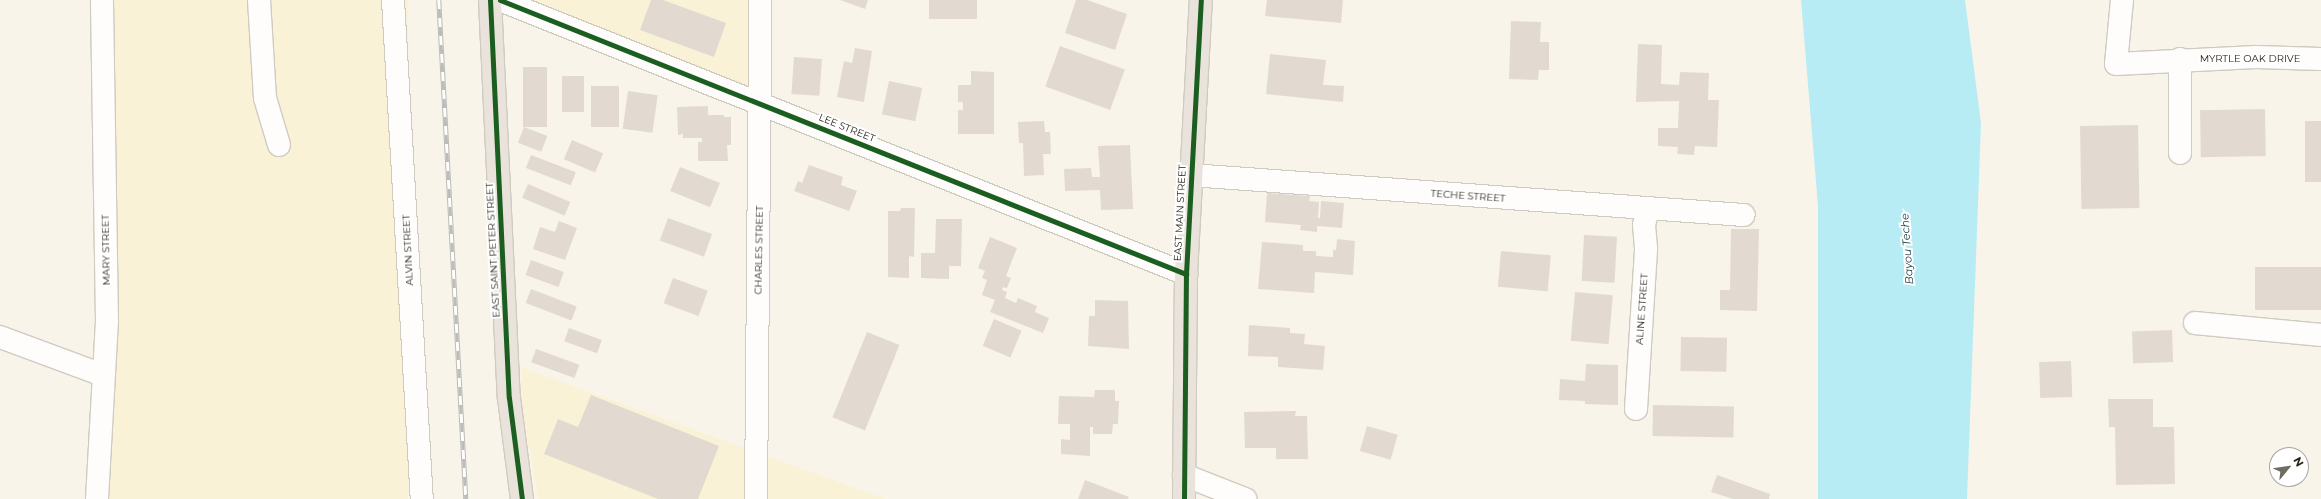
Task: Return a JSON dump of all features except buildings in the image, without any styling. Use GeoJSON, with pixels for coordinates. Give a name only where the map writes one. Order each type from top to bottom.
{"type":"FeatureCollection","features":[{"type":"Feature","properties":{"kind":"main road","name":"EAST SAINT PETER STREET"},"geometry":{"type":"LineString","coordinates":[[490,0],[509,398],[522,499]]}},
{"type":"Feature","properties":{"kind":"main road","name":"EAST MAIN STREET"},"geometry":{"type":"LineString","coordinates":[[1184,499],[1187,364],[1186,274],[1201,0]]}},
{"type":"Feature","properties":{"kind":"street","name":"MARY STREET"},"geometry":{"type":"LineString","coordinates":[[97,499],[107,321],[102,0]]}},
{"type":"Feature","properties":{"kind":"street"},"geometry":{"type":"LineString","coordinates":[[259,0],[265,98],[279,145]]}},
{"type":"Feature","properties":{"kind":"street","name":"ALVIN STREET"},"geometry":{"type":"LineString","coordinates":[[393,0],[422,499]]}},
{"type":"Feature","properties":{"kind":"street","name":"LEE STREET"},"geometry":{"type":"LineString","coordinates":[[500,0],[1186,274]]}},
{"type":"Feature","properties":{"kind":"street","name":"CHARLES STREET"},"geometry":{"type":"LineString","coordinates":[[756,499],[761,103],[760,0]]}},
{"type":"Feature","properties":{"kind":"street","name":"MYRTLE OAK DRIVE"},"geometry":{"type":"LineString","coordinates":[[2122,0],[2116,64],[2256,57],[2321,59]]}},
{"type":"Feature","properties":{"kind":"street"},"geometry":{"type":"LineString","coordinates":[[2180,60],[2180,153]]}},
{"type":"Feature","properties":{"kind":"street","name":"TECHE STREET"},"geometry":{"type":"LineString","coordinates":[[1191,175],[1744,215]]}},
{"type":"Feature","properties":{"kind":"street","name":"ALINE STREET"},"geometry":{"type":"LineString","coordinates":[[1636,409],[1646,248],[1644,225],[1648,209]]}},
{"type":"Feature","properties":{"kind":"street"},"geometry":{"type":"LineString","coordinates":[[2195,323],[2321,335]]}},
{"type":"Feature","properties":{"kind":"street"},"geometry":{"type":"LineString","coordinates":[[0,337],[103,375]]}},
{"type":"Feature","properties":{"kind":"street"},"geometry":{"type":"LineString","coordinates":[[1184,475],[1245,499]]}},
{"type":"Feature","properties":{"kind":"shaded area"},"geometry":{"type":"Polygon","coordinates":[[[104,0],[408,0],[408,499],[104,499],[104,0]]]}},
{"type":"Feature","properties":{"kind":"shaded area"},"geometry":{"type":"Polygon","coordinates":[[[500,0],[760,0],[761,103],[500,0]]]}},
{"type":"Feature","properties":{"kind":"shaded area"},"geometry":{"type":"Polygon","coordinates":[[[521,367],[886,499],[538,499],[523,412],[521,367]]]}},
{"type":"Feature","properties":{"kind":"water","name":"Bayou Teche"},"geometry":{"type":"Polygon","coordinates":[[[1801,0],[1965,0],[1981,123],[1967,499],[1818,499],[1818,206],[1801,0]]]}},
{"type":"Feature","properties":{"kind":"railway"},"geometry":{"type":"LineString","coordinates":[[439,0],[466,499]]}},
{"type":"Feature","properties":{"kind":"cycle path"},"geometry":{"type":"LineString","coordinates":[[490,0],[509,398],[522,499]]}},
{"type":"Feature","properties":{"kind":"cycle path"},"geometry":{"type":"LineString","coordinates":[[500,0],[1186,274]]}},
{"type":"Feature","properties":{"kind":"cycle path"},"geometry":{"type":"LineString","coordinates":[[1184,499],[1186,274],[1201,0]]}}]}
